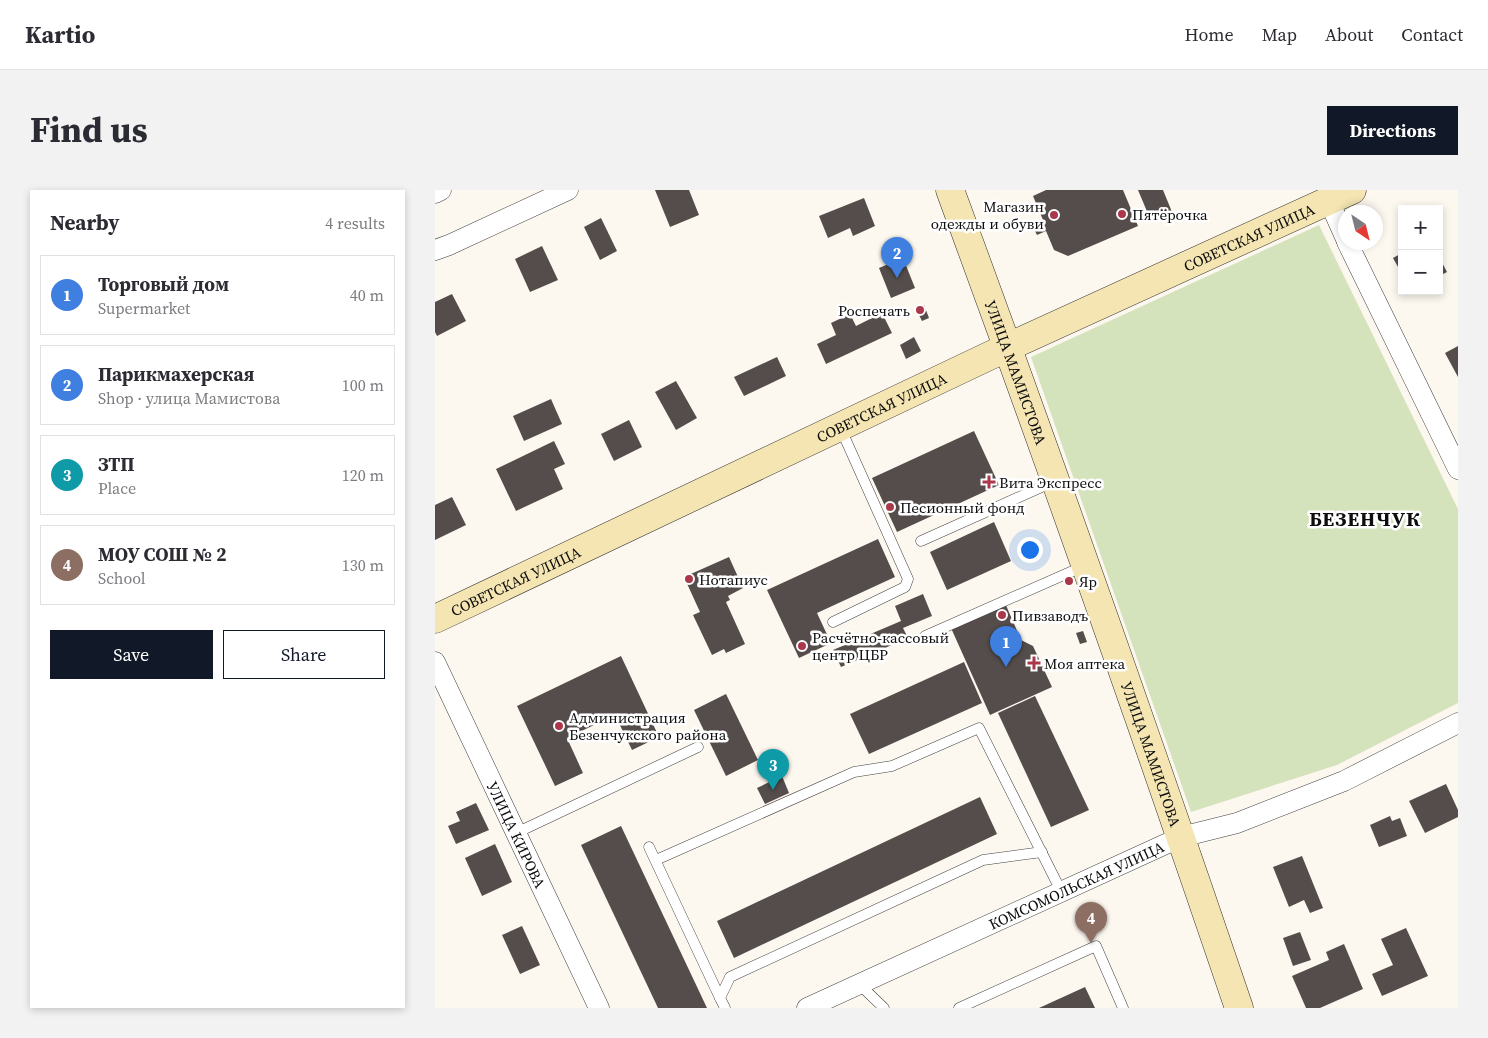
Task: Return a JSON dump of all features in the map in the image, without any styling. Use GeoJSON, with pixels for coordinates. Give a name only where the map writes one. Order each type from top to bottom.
{"type":"FeatureCollection","features":[{"type":"Feature","properties":{"kind":"street"},"geometry":{"type":"LineString","coordinates":[[435,193],[441,190]]}},
{"type":"Feature","properties":{"kind":"street"},"geometry":{"type":"LineString","coordinates":[[435,250],[568,190]]}},
{"type":"Feature","properties":{"kind":"street","name":"УЛИЦА МАМИСТОВА"},"geometry":{"type":"LineString","coordinates":[[950,190],[1008,347],[1239,1008]]}},
{"type":"Feature","properties":{"kind":"street","name":"СОВЕТСКАЯ УЛИЦА"},"geometry":{"type":"LineString","coordinates":[[435,619],[1008,347],[1340,194]]}},
{"type":"Feature","properties":{"kind":"street"},"geometry":{"type":"LineString","coordinates":[[1351,250],[1458,468]]}},
{"type":"Feature","properties":{"kind":"street","name":"УЛИЦА КИРОВА"},"geometry":{"type":"LineString","coordinates":[[435,662],[599,1008]]}},
{"type":"Feature","properties":{"kind":"street","name":"КОМСОМОЛЬСКАЯ УЛИЦА"},"geometry":{"type":"LineString","coordinates":[[807,1008],[1181,838],[1237,822],[1344,781],[1458,723]]}},
{"type":"Feature","properties":{"kind":"lane"},"geometry":{"type":"LineString","coordinates":[[833,622],[905,587],[908,579],[840,426]]}},
{"type":"Feature","properties":{"kind":"lane"},"geometry":{"type":"LineString","coordinates":[[921,541],[1055,481]]}},
{"type":"Feature","properties":{"kind":"lane"},"geometry":{"type":"LineString","coordinates":[[925,636],[1085,566]]}},
{"type":"Feature","properties":{"kind":"lane"},"geometry":{"type":"LineString","coordinates":[[656,860],[853,772],[892,766],[979,728],[1061,891]]}},
{"type":"Feature","properties":{"kind":"lane"},"geometry":{"type":"LineString","coordinates":[[516,833],[697,747]]}},
{"type":"Feature","properties":{"kind":"lane"},"geometry":{"type":"LineString","coordinates":[[649,847],[722,1003]]}},
{"type":"Feature","properties":{"kind":"lane"},"geometry":{"type":"LineString","coordinates":[[722,1003],[730,977],[983,860],[1043,852]]}},
{"type":"Feature","properties":{"kind":"lane"},"geometry":{"type":"LineString","coordinates":[[959,1008],[1096,946],[1123,1008]]}},
{"type":"Feature","properties":{"kind":"lane"},"geometry":{"type":"LineString","coordinates":[[859,984],[884,1008]]}},
{"type":"Feature","properties":{"kind":"green space"},"geometry":{"type":"Polygon","coordinates":[[[1319,225],[1458,509],[1458,703],[1337,765],[1191,812],[1031,357],[1319,225]]]}},
{"type":"Feature","properties":{"kind":"building"},"geometry":{"type":"Polygon","coordinates":[[[655,190],[689,190],[699,215],[670,227],[655,190]]]}},
{"type":"Feature","properties":{"kind":"building"},"geometry":{"type":"Polygon","coordinates":[[[1046,190],[1123,190],[1138,226],[1068,256],[1054,250],[1046,231],[1037,235],[1032,225],[1043,220],[1033,196],[1046,190]]]}},
{"type":"Feature","properties":{"kind":"building"},"geometry":{"type":"Polygon","coordinates":[[[1138,190],[1163,190],[1172,212],[1151,221],[1138,190]]]}},
{"type":"Feature","properties":{"kind":"building"},"geometry":{"type":"Polygon","coordinates":[[[864,198],[875,226],[853,236],[850,228],[828,238],[819,216],[864,198]]]}},
{"type":"Feature","properties":{"kind":"building"},"geometry":{"type":"Polygon","coordinates":[[[601,218],[617,251],[600,260],[584,227],[601,218]]]}},
{"type":"Feature","properties":{"kind":"building"},"geometry":{"type":"Polygon","coordinates":[[[542,246],[558,280],[530,292],[515,259],[542,246]]]}},
{"type":"Feature","properties":{"kind":"building"},"geometry":{"type":"Polygon","coordinates":[[[1398,255],[1398,267],[1393,258],[1398,255]]]}},
{"type":"Feature","properties":{"kind":"building"},"geometry":{"type":"Polygon","coordinates":[[[903,258],[915,288],[891,298],[879,268],[903,258]]]}},
{"type":"Feature","properties":{"kind":"building"},"geometry":{"type":"Polygon","coordinates":[[[1443,264],[1447,272],[1443,274],[1443,264]]]}},
{"type":"Feature","properties":{"kind":"building"},"geometry":{"type":"Polygon","coordinates":[[[452,294],[466,321],[437,336],[435,332],[435,302],[452,294]]]}},
{"type":"Feature","properties":{"kind":"building"},"geometry":{"type":"Polygon","coordinates":[[[924,305],[929,318],[922,321],[916,309],[924,305]]]}},
{"type":"Feature","properties":{"kind":"building"},"geometry":{"type":"Polygon","coordinates":[[[882,313],[892,333],[826,364],[817,344],[836,335],[831,323],[850,314],[856,326],[882,313]]]}},
{"type":"Feature","properties":{"kind":"building"},"geometry":{"type":"Polygon","coordinates":[[[914,337],[921,351],[906,359],[900,345],[914,337]]]}},
{"type":"Feature","properties":{"kind":"building"},"geometry":{"type":"Polygon","coordinates":[[[1458,346],[1458,377],[1445,353],[1458,346]]]}},
{"type":"Feature","properties":{"kind":"building"},"geometry":{"type":"Polygon","coordinates":[[[777,357],[786,376],[744,396],[734,377],[777,357]]]}},
{"type":"Feature","properties":{"kind":"building"},"geometry":{"type":"Polygon","coordinates":[[[676,381],[697,418],[676,430],[655,392],[676,381]]]}},
{"type":"Feature","properties":{"kind":"building"},"geometry":{"type":"Polygon","coordinates":[[[551,399],[562,424],[524,441],[513,416],[551,399]]]}},
{"type":"Feature","properties":{"kind":"building"},"geometry":{"type":"Polygon","coordinates":[[[629,420],[642,447],[614,461],[601,434],[629,420]]]}},
{"type":"Feature","properties":{"kind":"building"},"geometry":{"type":"Polygon","coordinates":[[[974,431],[999,485],[897,532],[872,478],[974,431]]]}},
{"type":"Feature","properties":{"kind":"building"},"geometry":{"type":"Polygon","coordinates":[[[554,441],[565,464],[554,469],[563,489],[516,511],[496,469],[554,441]]]}},
{"type":"Feature","properties":{"kind":"building"},"geometry":{"type":"Polygon","coordinates":[[[452,497],[466,525],[435,540],[435,505],[452,497]]]}},
{"type":"Feature","properties":{"kind":"building"},"geometry":{"type":"Polygon","coordinates":[[[994,522],[1011,561],[947,590],[930,552],[994,522]]]}},
{"type":"Feature","properties":{"kind":"building"},"geometry":{"type":"Polygon","coordinates":[[[878,539],[895,577],[817,613],[831,643],[799,658],[767,590],[878,539]]]}},
{"type":"Feature","properties":{"kind":"building"},"geometry":{"type":"Polygon","coordinates":[[[729,557],[743,588],[728,596],[730,600],[726,602],[745,644],[726,653],[724,649],[712,655],[693,615],[700,612],[684,577],[729,557]]]}},
{"type":"Feature","properties":{"kind":"building"},"geometry":{"type":"Polygon","coordinates":[[[923,594],[932,616],[903,628],[908,638],[841,667],[833,650],[901,621],[895,606],[923,594]]]}},
{"type":"Feature","properties":{"kind":"building"},"geometry":{"type":"Polygon","coordinates":[[[1005,603],[1021,640],[1033,646],[1052,687],[990,715],[951,628],[1005,603]]]}},
{"type":"Feature","properties":{"kind":"building"},"geometry":{"type":"Polygon","coordinates":[[[1083,631],[1087,642],[1080,644],[1076,633],[1083,631]]]}},
{"type":"Feature","properties":{"kind":"building","name":"Администрация Безенчукского района"},"geometry":{"type":"Polygon","coordinates":[[[621,656],[659,737],[632,750],[615,715],[567,738],[583,773],[555,786],[517,706],[621,656]]]}},
{"type":"Feature","properties":{"kind":"building"},"geometry":{"type":"Polygon","coordinates":[[[964,662],[982,703],[869,754],[850,714],[964,662]]]}},
{"type":"Feature","properties":{"kind":"building"},"geometry":{"type":"Polygon","coordinates":[[[726,694],[758,760],[726,776],[694,710],[726,694]]]}},
{"type":"Feature","properties":{"kind":"building"},"geometry":{"type":"Polygon","coordinates":[[[1035,696],[1089,810],[1051,827],[998,713],[1035,696]]]}},
{"type":"Feature","properties":{"kind":"building"},"geometry":{"type":"Polygon","coordinates":[[[782,776],[789,793],[765,804],[757,788],[782,776]]]}},
{"type":"Feature","properties":{"kind":"building"},"geometry":{"type":"Polygon","coordinates":[[[1446,784],[1458,810],[1458,817],[1425,833],[1409,801],[1446,784]]]}},
{"type":"Feature","properties":{"kind":"building"},"geometry":{"type":"Polygon","coordinates":[[[980,797],[997,834],[734,958],[717,921],[980,797]]]}},
{"type":"Feature","properties":{"kind":"building"},"geometry":{"type":"Polygon","coordinates":[[[476,803],[489,830],[456,844],[448,826],[460,821],[456,812],[476,803]]]}},
{"type":"Feature","properties":{"kind":"building"},"geometry":{"type":"Polygon","coordinates":[[[1390,816],[1392,821],[1400,818],[1407,836],[1379,847],[1370,825],[1390,816]]]}},
{"type":"Feature","properties":{"kind":"building"},"geometry":{"type":"Polygon","coordinates":[[[621,826],[707,1008],[658,1008],[581,845],[621,826]]]}},
{"type":"Feature","properties":{"kind":"building"},"geometry":{"type":"Polygon","coordinates":[[[495,844],[512,882],[482,896],[465,858],[495,844]]]}},
{"type":"Feature","properties":{"kind":"building"},"geometry":{"type":"Polygon","coordinates":[[[1302,856],[1323,908],[1310,913],[1304,900],[1289,907],[1273,867],[1302,856]]]}},
{"type":"Feature","properties":{"kind":"building"},"geometry":{"type":"Polygon","coordinates":[[[522,926],[540,965],[520,974],[502,935],[522,926]]]}},
{"type":"Feature","properties":{"kind":"building"},"geometry":{"type":"Polygon","coordinates":[[[1406,928],[1428,976],[1382,996],[1372,974],[1393,965],[1381,939],[1406,928]]]}},
{"type":"Feature","properties":{"kind":"building"},"geometry":{"type":"Polygon","coordinates":[[[1300,932],[1311,960],[1293,966],[1283,938],[1300,932]]]}},
{"type":"Feature","properties":{"kind":"building"},"geometry":{"type":"Polygon","coordinates":[[[1344,944],[1363,989],[1320,1008],[1306,1008],[1292,976],[1329,960],[1326,952],[1344,944]]]}},
{"type":"Feature","properties":{"kind":"building"},"geometry":{"type":"Polygon","coordinates":[[[1085,987],[1095,1008],[1039,1008],[1085,987]]]}},
{"type":"Feature","properties":{"kind":"place","name":"Пятёрочка"},"geometry":{"type":"Point","coordinates":[1122,214]}},
{"type":"Feature","properties":{"kind":"place","name":"Магазин одежды и обуви"},"geometry":{"type":"Point","coordinates":[1054,215]}},
{"type":"Feature","properties":{"kind":"place","name":"Парикмахерская"},"geometry":{"type":"Point","coordinates":[897,278]}},
{"type":"Feature","properties":{"kind":"place","name":"Роспечать"},"geometry":{"type":"Point","coordinates":[920,310]}},
{"type":"Feature","properties":{"kind":"place","name":"Вита Экспресс"},"geometry":{"type":"Point","coordinates":[989,482]}},
{"type":"Feature","properties":{"kind":"place","name":"Песионный фонд"},"geometry":{"type":"Point","coordinates":[890,507]}},
{"type":"Feature","properties":{"kind":"place","name":"Нотапиус"},"geometry":{"type":"Point","coordinates":[689,579]}},
{"type":"Feature","properties":{"kind":"place","name":"Яр"},"geometry":{"type":"Point","coordinates":[1069,581]}},
{"type":"Feature","properties":{"kind":"place","name":"Пивзаводъ"},"geometry":{"type":"Point","coordinates":[1002,615]}},
{"type":"Feature","properties":{"kind":"place","name":"Расчётно-кассовый центр ЦБР"},"geometry":{"type":"Point","coordinates":[802,646]}},
{"type":"Feature","properties":{"kind":"place","name":"Моя аптека"},"geometry":{"type":"Point","coordinates":[1034,663]}},
{"type":"Feature","properties":{"kind":"place","name":"Торговый дом"},"geometry":{"type":"Point","coordinates":[1006,667]}},
{"type":"Feature","properties":{"kind":"place","name":"Администрация Безенчукского района"},"geometry":{"type":"Point","coordinates":[559,726]}},
{"type":"Feature","properties":{"kind":"place","name":"ЗТП"},"geometry":{"type":"Point","coordinates":[773,790]}},
{"type":"Feature","properties":{"kind":"place","name":"МОУ СОШ № 2"},"geometry":{"type":"Point","coordinates":[1091,943]}},
{"type":"Feature","properties":{"kind":"district","name":"БЕЗЕНЧУК"},"geometry":{"type":"Point","coordinates":[1365,519]}}]}
